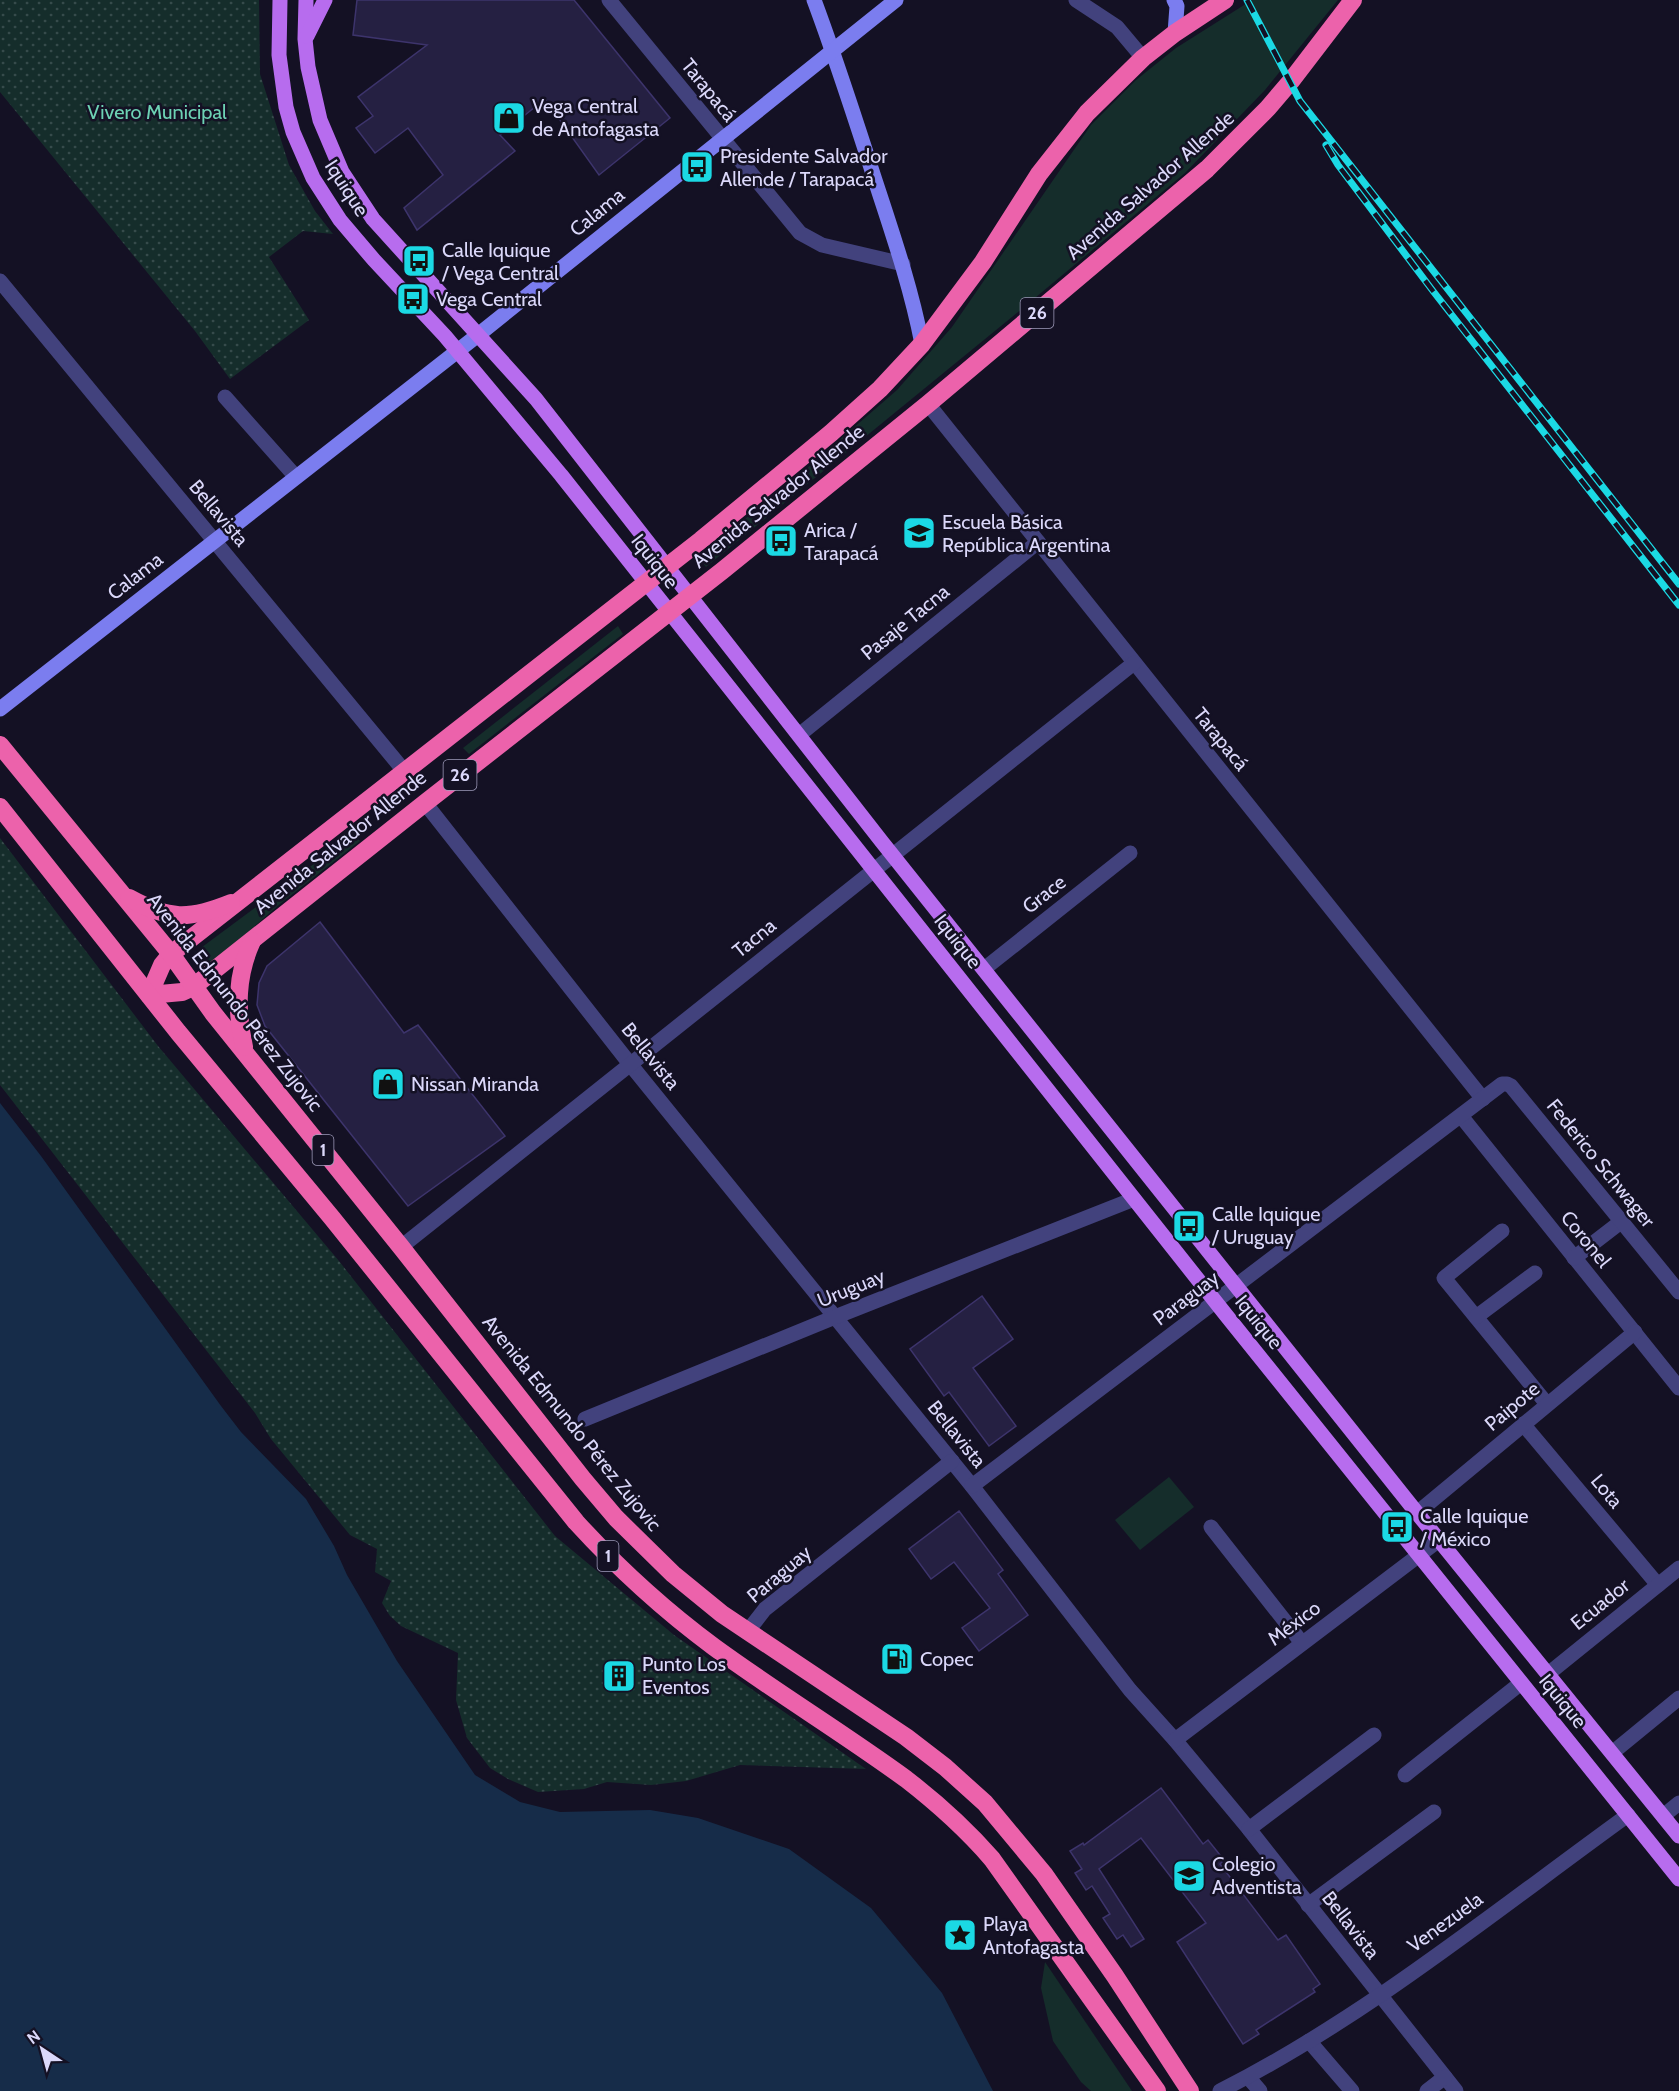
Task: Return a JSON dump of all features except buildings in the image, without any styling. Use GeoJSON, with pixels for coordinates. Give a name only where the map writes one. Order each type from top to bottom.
{"type":"FeatureCollection","features":[{"type":"Feature","properties":{"kind":"highway","name":"Avenida Salvador Allende"},"geometry":{"type":"LineString","coordinates":[[171,954],[646,583],[831,433],[880,389],[922,344],[954,304],[1062,142],[1094,106],[1143,58],[1175,33],[1225,0]]}},
{"type":"Feature","properties":{"kind":"highway","name":"Avenida Salvador Allende"},"geometry":{"type":"LineString","coordinates":[[193,987],[691,596],[928,404],[1225,152],[1291,81],[1353,0]]}},
{"type":"Feature","properties":{"kind":"highway","name":"Avenida Edmundo Pérez Zujovic"},"geometry":{"type":"LineString","coordinates":[[0,745],[171,954],[193,987],[616,1518],[673,1574],[747,1632],[906,1737],[945,1767],[985,1803],[1027,1851],[1049,1881],[1190,2091]]}},
{"type":"Feature","properties":{"kind":"highway","name":"1"},"geometry":{"type":"LineString","coordinates":[[0,807],[148,995],[332,1218],[576,1522],[604,1553],[654,1599],[713,1646],[906,1779],[964,1828],[992,1859],[1157,2091]]}},
{"type":"Feature","properties":{"kind":"highway"},"geometry":{"type":"LineString","coordinates":[[121,893],[165,914],[185,916],[222,906],[251,893]]}},
{"type":"Feature","properties":{"kind":"highway"},"geometry":{"type":"LineString","coordinates":[[245,1052],[239,1025],[239,989],[244,963],[252,941]]}},
{"type":"Feature","properties":{"kind":"highway"},"geometry":{"type":"LineString","coordinates":[[171,954],[162,964],[148,995],[182,992],[193,987]]}},
{"type":"Feature","properties":{"kind":"main road","name":"Iquique"},"geometry":{"type":"LineString","coordinates":[[280,0],[278,29],[281,81],[293,132],[313,178],[340,220],[457,351],[561,475],[1215,1302],[1679,1879]]}},
{"type":"Feature","properties":{"kind":"main road","name":"Iquique"},"geometry":{"type":"LineString","coordinates":[[306,0],[305,39],[315,103],[330,147],[342,172],[374,219],[536,399],[893,855],[1417,1513],[1679,1836]]}},
{"type":"Feature","properties":{"kind":"main road"},"geometry":{"type":"LineString","coordinates":[[305,39],[325,0]]}},
{"type":"Feature","properties":{"kind":"street","name":"Tarapacá"},"geometry":{"type":"LineString","coordinates":[[609,0],[800,233],[822,245],[903,264]]}},
{"type":"Feature","properties":{"kind":"street"},"geometry":{"type":"LineString","coordinates":[[814,0],[833,50],[903,264],[915,304],[922,344]]}},
{"type":"Feature","properties":{"kind":"street","name":"Calama"},"geometry":{"type":"LineString","coordinates":[[0,709],[478,335],[896,0]]}},
{"type":"Feature","properties":{"kind":"street"},"geometry":{"type":"LineString","coordinates":[[1076,0],[1117,27],[1143,58]]}},
{"type":"Feature","properties":{"kind":"street"},"geometry":{"type":"LineString","coordinates":[[1174,0],[1177,6],[1175,33]]}},
{"type":"Feature","properties":{"kind":"street","name":"Bellavista"},"geometry":{"type":"LineString","coordinates":[[2,287],[215,540],[405,772]]}},
{"type":"Feature","properties":{"kind":"street"},"geometry":{"type":"LineString","coordinates":[[225,397],[296,477]]}},
{"type":"Feature","properties":{"kind":"street","name":"Tarapacá"},"geometry":{"type":"LineString","coordinates":[[928,404],[1483,1099]]}},
{"type":"Feature","properties":{"kind":"street","name":"Pasaje Tacna"},"geometry":{"type":"LineString","coordinates":[[799,735],[1038,542]]}},
{"type":"Feature","properties":{"kind":"street","name":"Tacna"},"geometry":{"type":"LineString","coordinates":[[401,1247],[1134,663]]}},
{"type":"Feature","properties":{"kind":"street","name":"Bellavista"},"geometry":{"type":"LineString","coordinates":[[425,803],[630,1065],[952,1461],[1137,1698],[1249,1829],[1456,2091]]}},
{"type":"Feature","properties":{"kind":"street","name":"Grace"},"geometry":{"type":"LineString","coordinates":[[984,969],[1130,853]]}},
{"type":"Feature","properties":{"kind":"street","name":"Federico Schwager"},"geometry":{"type":"LineString","coordinates":[[1483,1099],[1502,1084],[1510,1086],[1679,1292]]}},
{"type":"Feature","properties":{"kind":"street","name":"Paraguay"},"geometry":{"type":"LineString","coordinates":[[972,1486],[1483,1099]]}},
{"type":"Feature","properties":{"kind":"street","name":"Coronel"},"geometry":{"type":"LineString","coordinates":[[1461,1116],[1679,1388]]}},
{"type":"Feature","properties":{"kind":"street","name":"Uruguay"},"geometry":{"type":"LineString","coordinates":[[585,1419],[1134,1199]]}},
{"type":"Feature","properties":{"kind":"street"},"geometry":{"type":"LineString","coordinates":[[1574,1258],[1622,1221]]}},
{"type":"Feature","properties":{"kind":"street"},"geometry":{"type":"LineString","coordinates":[[1502,1231],[1444,1278],[1547,1404]]}},
{"type":"Feature","properties":{"kind":"street"},"geometry":{"type":"LineString","coordinates":[[1476,1317],[1535,1273]]}},
{"type":"Feature","properties":{"kind":"street","name":"Paipote"},"geometry":{"type":"LineString","coordinates":[[1417,1513],[1635,1332]]}},
{"type":"Feature","properties":{"kind":"street","name":"Lota"},"geometry":{"type":"LineString","coordinates":[[1523,1424],[1658,1585]]}},
{"type":"Feature","properties":{"kind":"street","name":"Paraguay"},"geometry":{"type":"LineString","coordinates":[[747,1632],[765,1608],[952,1461]]}},
{"type":"Feature","properties":{"kind":"street"},"geometry":{"type":"LineString","coordinates":[[1211,1527],[1302,1643]]}},
{"type":"Feature","properties":{"kind":"street","name":"México"},"geometry":{"type":"LineString","coordinates":[[1175,1740],[1439,1540]]}},
{"type":"Feature","properties":{"kind":"street","name":"Ecuador"},"geometry":{"type":"LineString","coordinates":[[1548,1674],[1679,1568]]}},
{"type":"Feature","properties":{"kind":"street"},"geometry":{"type":"LineString","coordinates":[[1405,1775],[1521,1683]]}},
{"type":"Feature","properties":{"kind":"street"},"geometry":{"type":"LineString","coordinates":[[1612,1754],[1679,1698]]}},
{"type":"Feature","properties":{"kind":"street"},"geometry":{"type":"LineString","coordinates":[[1249,1829],[1374,1735]]}},
{"type":"Feature","properties":{"kind":"street"},"geometry":{"type":"LineString","coordinates":[[1663,1816],[1679,1803]]}},
{"type":"Feature","properties":{"kind":"street"},"geometry":{"type":"LineString","coordinates":[[1308,1905],[1434,1812]]}},
{"type":"Feature","properties":{"kind":"street","name":"Venezuela"},"geometry":{"type":"LineString","coordinates":[[1220,2091],[1309,2041],[1380,1996],[1628,1815]]}},
{"type":"Feature","properties":{"kind":"street"},"geometry":{"type":"LineString","coordinates":[[1309,2041],[1352,2091]]}},
{"type":"Feature","properties":{"kind":"street"},"geometry":{"type":"LineString","coordinates":[[1248,2077],[1260,2091]]}},
{"type":"Feature","properties":{"kind":"street"},"geometry":{"type":"LineString","coordinates":[[1427,2091],[1445,2077]]}},
{"type":"Feature","properties":{"kind":"green space","name":"Vivero Municipal"},"geometry":{"type":"Polygon","coordinates":[[[0,0],[259,0],[260,74],[289,165],[315,211],[333,234],[303,231],[269,257],[309,320],[230,379],[195,331],[0,92],[0,0]]]}},
{"type":"Feature","properties":{"kind":"green space"},"geometry":{"type":"Polygon","coordinates":[[[1252,0],[1338,0],[1265,90],[1185,173],[706,567],[698,557],[798,476],[897,390],[952,327],[1091,125],[1136,80],[1176,48],[1252,0]]]}},
{"type":"Feature","properties":{"kind":"green space"},"geometry":{"type":"Polygon","coordinates":[[[618,626],[623,634],[469,754],[463,748],[618,626]]]}},
{"type":"Feature","properties":{"kind":"green space"},"geometry":{"type":"Polygon","coordinates":[[[354,834],[360,841],[280,904],[207,968],[194,953],[354,834]]]}},
{"type":"Feature","properties":{"kind":"green space"},"geometry":{"type":"Polygon","coordinates":[[[0,838],[158,1046],[339,1261],[555,1536],[674,1635],[866,1769],[740,1765],[686,1781],[651,1785],[607,1782],[584,1789],[538,1792],[490,1768],[467,1738],[456,1700],[458,1653],[401,1626],[390,1616],[382,1603],[391,1581],[375,1572],[377,1549],[350,1535],[271,1439],[255,1413],[0,1085],[0,838]]]}},
{"type":"Feature","properties":{"kind":"green space"},"geometry":{"type":"Polygon","coordinates":[[[1169,1477],[1194,1507],[1140,1550],[1115,1520],[1169,1477]]]}},
{"type":"Feature","properties":{"kind":"green space"},"geometry":{"type":"Polygon","coordinates":[[[1045,1962],[1132,2091],[1091,2091],[1081,2082],[1053,2041],[1041,1988],[1045,1962]]]}},
{"type":"Feature","properties":{"kind":"water"},"geometry":{"type":"Polygon","coordinates":[[[0,1103],[241,1432],[306,1499],[397,1661],[475,1775],[520,1802],[560,1812],[650,1810],[698,1818],[789,1849],[871,1908],[942,1993],[993,2091],[0,2091],[0,1103]]]}},
{"type":"Feature","properties":{"kind":"railway"},"geometry":{"type":"LineString","coordinates":[[1247,0],[1300,101],[1679,584]]}},
{"type":"Feature","properties":{"kind":"railway"},"geometry":{"type":"LineString","coordinates":[[1326,145],[1338,165],[1433,291],[1679,605]]}},
{"type":"Feature","properties":{"kind":"place","name":"Vega Central de Antofagasta"},"geometry":{"type":"Point","coordinates":[509,118]}},
{"type":"Feature","properties":{"kind":"place","name":"Presidente Salvador Allende / Tarapacá"},"geometry":{"type":"Point","coordinates":[697,167]}},
{"type":"Feature","properties":{"kind":"place","name":"Calle Iquique / Vega Central"},"geometry":{"type":"Point","coordinates":[419,261]}},
{"type":"Feature","properties":{"kind":"place","name":"Vega Central"},"geometry":{"type":"Point","coordinates":[413,299]}},
{"type":"Feature","properties":{"kind":"place","name":"Escuela Básica República Argentina"},"geometry":{"type":"Point","coordinates":[919,533]}},
{"type":"Feature","properties":{"kind":"place","name":"Arica / Tarapacá"},"geometry":{"type":"Point","coordinates":[781,541]}},
{"type":"Feature","properties":{"kind":"place","name":"Nissan Miranda"},"geometry":{"type":"Point","coordinates":[388,1084]}},
{"type":"Feature","properties":{"kind":"place","name":"Calle Iquique / Uruguay"},"geometry":{"type":"Point","coordinates":[1189,1226]}},
{"type":"Feature","properties":{"kind":"place","name":"Calle Iquique / México"},"geometry":{"type":"Point","coordinates":[1397,1527]}},
{"type":"Feature","properties":{"kind":"place","name":"Copec"},"geometry":{"type":"Point","coordinates":[897,1659]}},
{"type":"Feature","properties":{"kind":"place","name":"Punto Los Eventos"},"geometry":{"type":"Point","coordinates":[619,1676]}},
{"type":"Feature","properties":{"kind":"place","name":"Colegio Adventista"},"geometry":{"type":"Point","coordinates":[1189,1876]}},
{"type":"Feature","properties":{"kind":"place","name":"Playa Antofagasta"},"geometry":{"type":"Point","coordinates":[960,1935]}}]}
